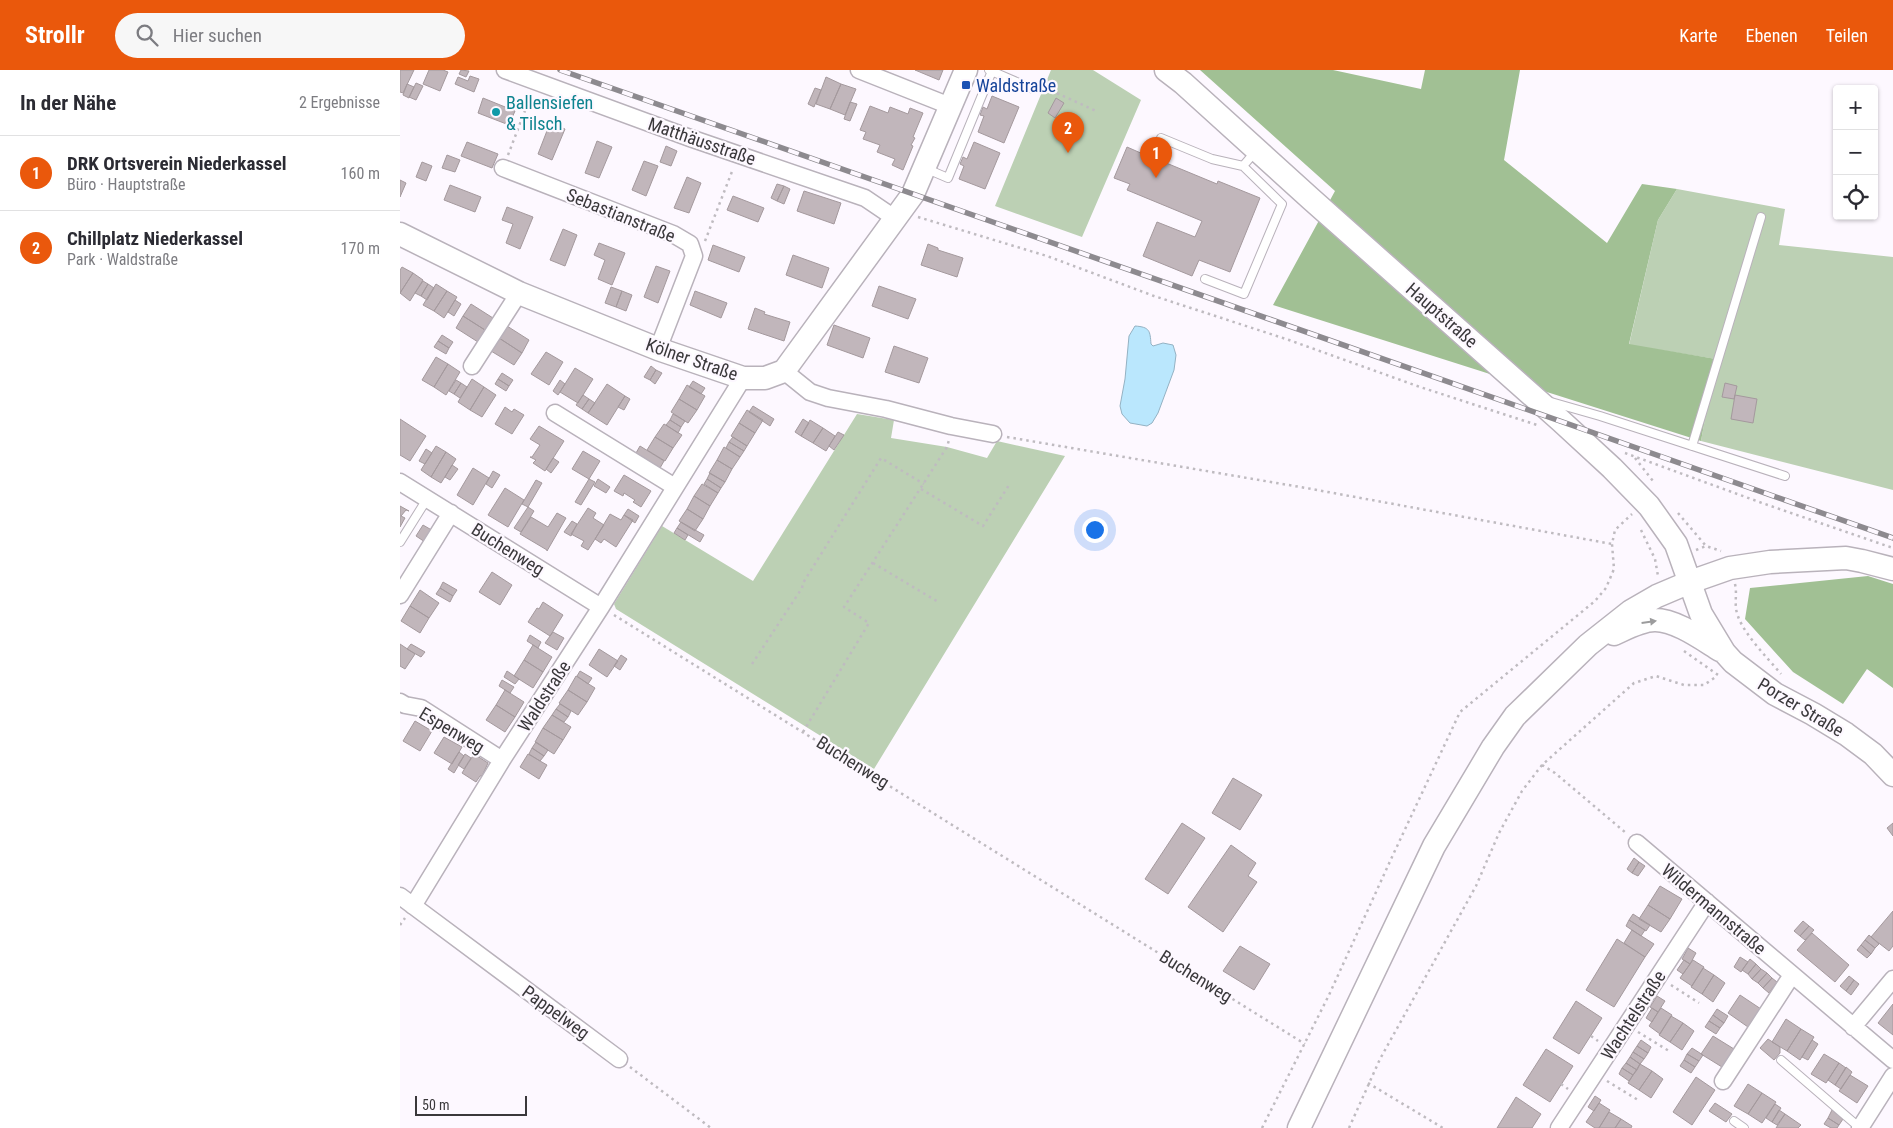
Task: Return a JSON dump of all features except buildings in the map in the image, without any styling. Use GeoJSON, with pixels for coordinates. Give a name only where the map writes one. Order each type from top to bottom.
{"type":"FeatureCollection","features":[{"type":"Feature","properties":{"kind":"street","name":"Matthäusstraße"},"geometry":{"type":"LineString","coordinates":[[505,70],[672,131],[865,198],[898,215]]}},
{"type":"Feature","properties":{"kind":"street"},"geometry":{"type":"LineString","coordinates":[[859,70],[950,106]]}},
{"type":"Feature","properties":{"kind":"street"},"geometry":{"type":"LineString","coordinates":[[966,70],[913,194],[784,371],[810,392],[828,398],[886,409],[951,426],[993,434]]}},
{"type":"Feature","properties":{"kind":"street","name":"Hauptstraße"},"geometry":{"type":"LineString","coordinates":[[1166,70],[1183,83],[1250,158],[1537,399],[1612,468],[1649,506],[1676,544],[1690,582]]}},
{"type":"Feature","properties":{"kind":"street","name":"Sebastianstraße"},"geometry":{"type":"LineString","coordinates":[[503,168],[673,234],[690,244],[694,256],[658,349]]}},
{"type":"Feature","properties":{"kind":"street","name":"Kölner Straße"},"geometry":{"type":"LineString","coordinates":[[400,234],[519,293],[658,349],[743,378],[765,378],[784,371]]}},
{"type":"Feature","properties":{"kind":"street"},"geometry":{"type":"LineString","coordinates":[[472,366],[519,293]]}},
{"type":"Feature","properties":{"kind":"street","name":"Waldstraße"},"geometry":{"type":"LineString","coordinates":[[413,906],[502,760],[601,607],[743,378]]}},
{"type":"Feature","properties":{"kind":"street"},"geometry":{"type":"LineString","coordinates":[[555,413],[675,487]]}},
{"type":"Feature","properties":{"kind":"street","name":"Buchenweg"},"geometry":{"type":"LineString","coordinates":[[400,482],[601,607]]}},
{"type":"Feature","properties":{"kind":"street"},"geometry":{"type":"LineString","coordinates":[[400,596],[451,513]]}},
{"type":"Feature","properties":{"kind":"street"},"geometry":{"type":"LineString","coordinates":[[1299,1128],[1434,846],[1488,755],[1515,716],[1588,646],[1631,611],[1690,582],[1730,568],[1770,562],[1846,558],[1893,569]]}},
{"type":"Feature","properties":{"kind":"street","name":"Porzer Straße"},"geometry":{"type":"LineString","coordinates":[[1690,582],[1701,614],[1725,663],[1846,734],[1873,754],[1893,775]]}},
{"type":"Feature","properties":{"kind":"street"},"geometry":{"type":"LineString","coordinates":[[1588,646],[1636,624],[1656,620],[1688,630],[1725,663]]}},
{"type":"Feature","properties":{"kind":"street","name":"Espenweg"},"geometry":{"type":"LineString","coordinates":[[400,702],[405,705],[421,708],[502,760]]}},
{"type":"Feature","properties":{"kind":"street","name":"Wildermannstraße"},"geometry":{"type":"LineString","coordinates":[[1637,843],[1893,1060]]}},
{"type":"Feature","properties":{"kind":"street","name":"Pappelweg"},"geometry":{"type":"LineString","coordinates":[[400,896],[619,1059]]}},
{"type":"Feature","properties":{"kind":"street","name":"Wachtelstraße"},"geometry":{"type":"LineString","coordinates":[[1559,1128],[1707,902]]}},
{"type":"Feature","properties":{"kind":"street"},"geometry":{"type":"LineString","coordinates":[[1723,1081],[1792,974]]}},
{"type":"Feature","properties":{"kind":"street"},"geometry":{"type":"LineString","coordinates":[[1853,1027],[1893,979]]}},
{"type":"Feature","properties":{"kind":"street"},"geometry":{"type":"LineString","coordinates":[[1860,1128],[1893,1076]]}},
{"type":"Feature","properties":{"kind":"lane"},"geometry":{"type":"LineString","coordinates":[[924,168],[948,178],[990,71],[1034,89]]}},
{"type":"Feature","properties":{"kind":"lane"},"geometry":{"type":"LineString","coordinates":[[1160,138],[1212,159],[1250,158],[1282,204],[1244,294],[1204,279]]}},
{"type":"Feature","properties":{"kind":"lane"},"geometry":{"type":"LineString","coordinates":[[1692,446],[1761,217]]}},
{"type":"Feature","properties":{"kind":"lane"},"geometry":{"type":"LineString","coordinates":[[1537,399],[1600,416],[1784,476]]}},
{"type":"Feature","properties":{"kind":"lane"},"geometry":{"type":"LineString","coordinates":[[400,542],[427,498]]}},
{"type":"Feature","properties":{"kind":"lane"},"geometry":{"type":"LineString","coordinates":[[1781,1060],[1860,1128]]}},
{"type":"Feature","properties":{"kind":"lane"},"geometry":{"type":"LineString","coordinates":[[1734,1121],[1744,1128]]}},
{"type":"Feature","properties":{"kind":"path"},"geometry":{"type":"LineString","coordinates":[[503,168],[536,82]]}},
{"type":"Feature","properties":{"kind":"path"},"geometry":{"type":"LineString","coordinates":[[1034,89],[1059,94],[1098,112]]}},
{"type":"Feature","properties":{"kind":"path"},"geometry":{"type":"LineString","coordinates":[[694,256],[704,243],[739,154]]}},
{"type":"Feature","properties":{"kind":"path"},"geometry":{"type":"LineString","coordinates":[[898,215],[1047,256],[1154,296],[1289,340],[1420,388],[1545,427]]}},
{"type":"Feature","properties":{"kind":"path"},"geometry":{"type":"LineString","coordinates":[[803,732],[869,623],[844,607],[948,448],[951,426]]}},
{"type":"Feature","properties":{"kind":"path"},"geometry":{"type":"LineString","coordinates":[[993,434],[1306,488],[1612,544]]}},
{"type":"Feature","properties":{"kind":"path"},"geometry":{"type":"LineString","coordinates":[[1620,451],[1893,548]]}},
{"type":"Feature","properties":{"kind":"path"},"geometry":{"type":"LineString","coordinates":[[1634,456],[1658,488]]}},
{"type":"Feature","properties":{"kind":"path"},"geometry":{"type":"LineString","coordinates":[[752,664],[802,588],[881,458],[924,484]]}},
{"type":"Feature","properties":{"kind":"path"},"geometry":{"type":"LineString","coordinates":[[921,489],[984,526],[1010,485]]}},
{"type":"Feature","properties":{"kind":"path"},"geometry":{"type":"LineString","coordinates":[[1676,510],[1706,546],[1726,552],[1737,593],[1736,608],[1741,624],[1784,678]]}},
{"type":"Feature","properties":{"kind":"path"},"geometry":{"type":"LineString","coordinates":[[1632,514],[1636,521]]}},
{"type":"Feature","properties":{"kind":"path"},"geometry":{"type":"LineString","coordinates":[[1641,529],[1655,559],[1664,594]]}},
{"type":"Feature","properties":{"kind":"path"},"geometry":{"type":"LineString","coordinates":[[873,562],[940,603]]}},
{"type":"Feature","properties":{"kind":"path","name":"Buchenweg"},"geometry":{"type":"LineString","coordinates":[[601,607],[1305,1044]]}},
{"type":"Feature","properties":{"kind":"path"},"geometry":{"type":"LineString","coordinates":[[1348,1128],[1384,1051],[1476,886],[1498,833],[1522,791],[1542,765],[1634,684],[1656,676],[1684,685],[1704,685],[1725,663],[1683,650]]}},
{"type":"Feature","properties":{"kind":"path"},"geometry":{"type":"LineString","coordinates":[[1542,765],[1555,773],[1637,843]]}},
{"type":"Feature","properties":{"kind":"path"},"geometry":{"type":"LineString","coordinates":[[1658,977],[1699,1003]]}},
{"type":"Feature","properties":{"kind":"path"},"geometry":{"type":"LineString","coordinates":[[1627,1025],[1669,1052]]}},
{"type":"Feature","properties":{"kind":"path"},"geometry":{"type":"LineString","coordinates":[[619,1059],[711,1128]]}},
{"type":"Feature","properties":{"kind":"path"},"geometry":{"type":"LineString","coordinates":[[1595,1073],[1638,1100]]}},
{"type":"Feature","properties":{"kind":"path"},"geometry":{"type":"LineString","coordinates":[[1368,1083],[1443,1128]]}},
{"type":"Feature","properties":{"kind":"green space"},"geometry":{"type":"Polygon","coordinates":[[[1051,70],[1093,70],[1141,100],[1082,237],[995,206],[1051,70]]]}},
{"type":"Feature","properties":{"kind":"green space"},"geometry":{"type":"Polygon","coordinates":[[[1200,70],[1333,70],[1421,89],[1425,70],[1520,70],[1504,160],[1607,243],[1642,184],[1677,189],[1658,220],[1629,344],[1716,359],[1701,441],[1273,305],[1335,191],[1200,70]]]}},
{"type":"Feature","properties":{"kind":"green space"},"geometry":{"type":"Polygon","coordinates":[[[1677,189],[1785,209],[1779,245],[1893,257],[1893,490],[1701,441],[1716,359],[1629,345],[1658,220],[1677,189]]]}},
{"type":"Feature","properties":{"kind":"green space"},"geometry":{"type":"Polygon","coordinates":[[[857,414],[894,420],[891,438],[947,447],[987,458],[997,441],[1065,456],[874,769],[616,609],[614,604],[662,526],[753,581],[857,414]]]}},
{"type":"Feature","properties":{"kind":"green space"},"geometry":{"type":"Polygon","coordinates":[[[1868,576],[1893,584],[1893,688],[1867,669],[1843,704],[1793,672],[1745,619],[1750,588],[1868,576]]]}},
{"type":"Feature","properties":{"kind":"water"},"geometry":{"type":"Polygon","coordinates":[[[1135,326],[1144,327],[1148,330],[1153,346],[1163,343],[1173,345],[1176,355],[1174,370],[1158,413],[1152,423],[1147,426],[1130,423],[1122,414],[1120,406],[1125,379],[1129,336],[1135,326]]]}},
{"type":"Feature","properties":{"kind":"railway"},"geometry":{"type":"LineString","coordinates":[[560,70],[1893,538]]}},
{"type":"Feature","properties":{"kind":"place","name":"Waldstraße"},"geometry":{"type":"Point","coordinates":[966,85]}},
{"type":"Feature","properties":{"kind":"place","name":"Ballensiefen & Tilsch"},"geometry":{"type":"Point","coordinates":[496,112]}},
{"type":"Feature","properties":{"kind":"place","name":"Chillplatz Niederkassel"},"geometry":{"type":"Point","coordinates":[1068,153]}},
{"type":"Feature","properties":{"kind":"place","name":"DRK Ortsverein Niederkassel"},"geometry":{"type":"Point","coordinates":[1156,178]}}]}
